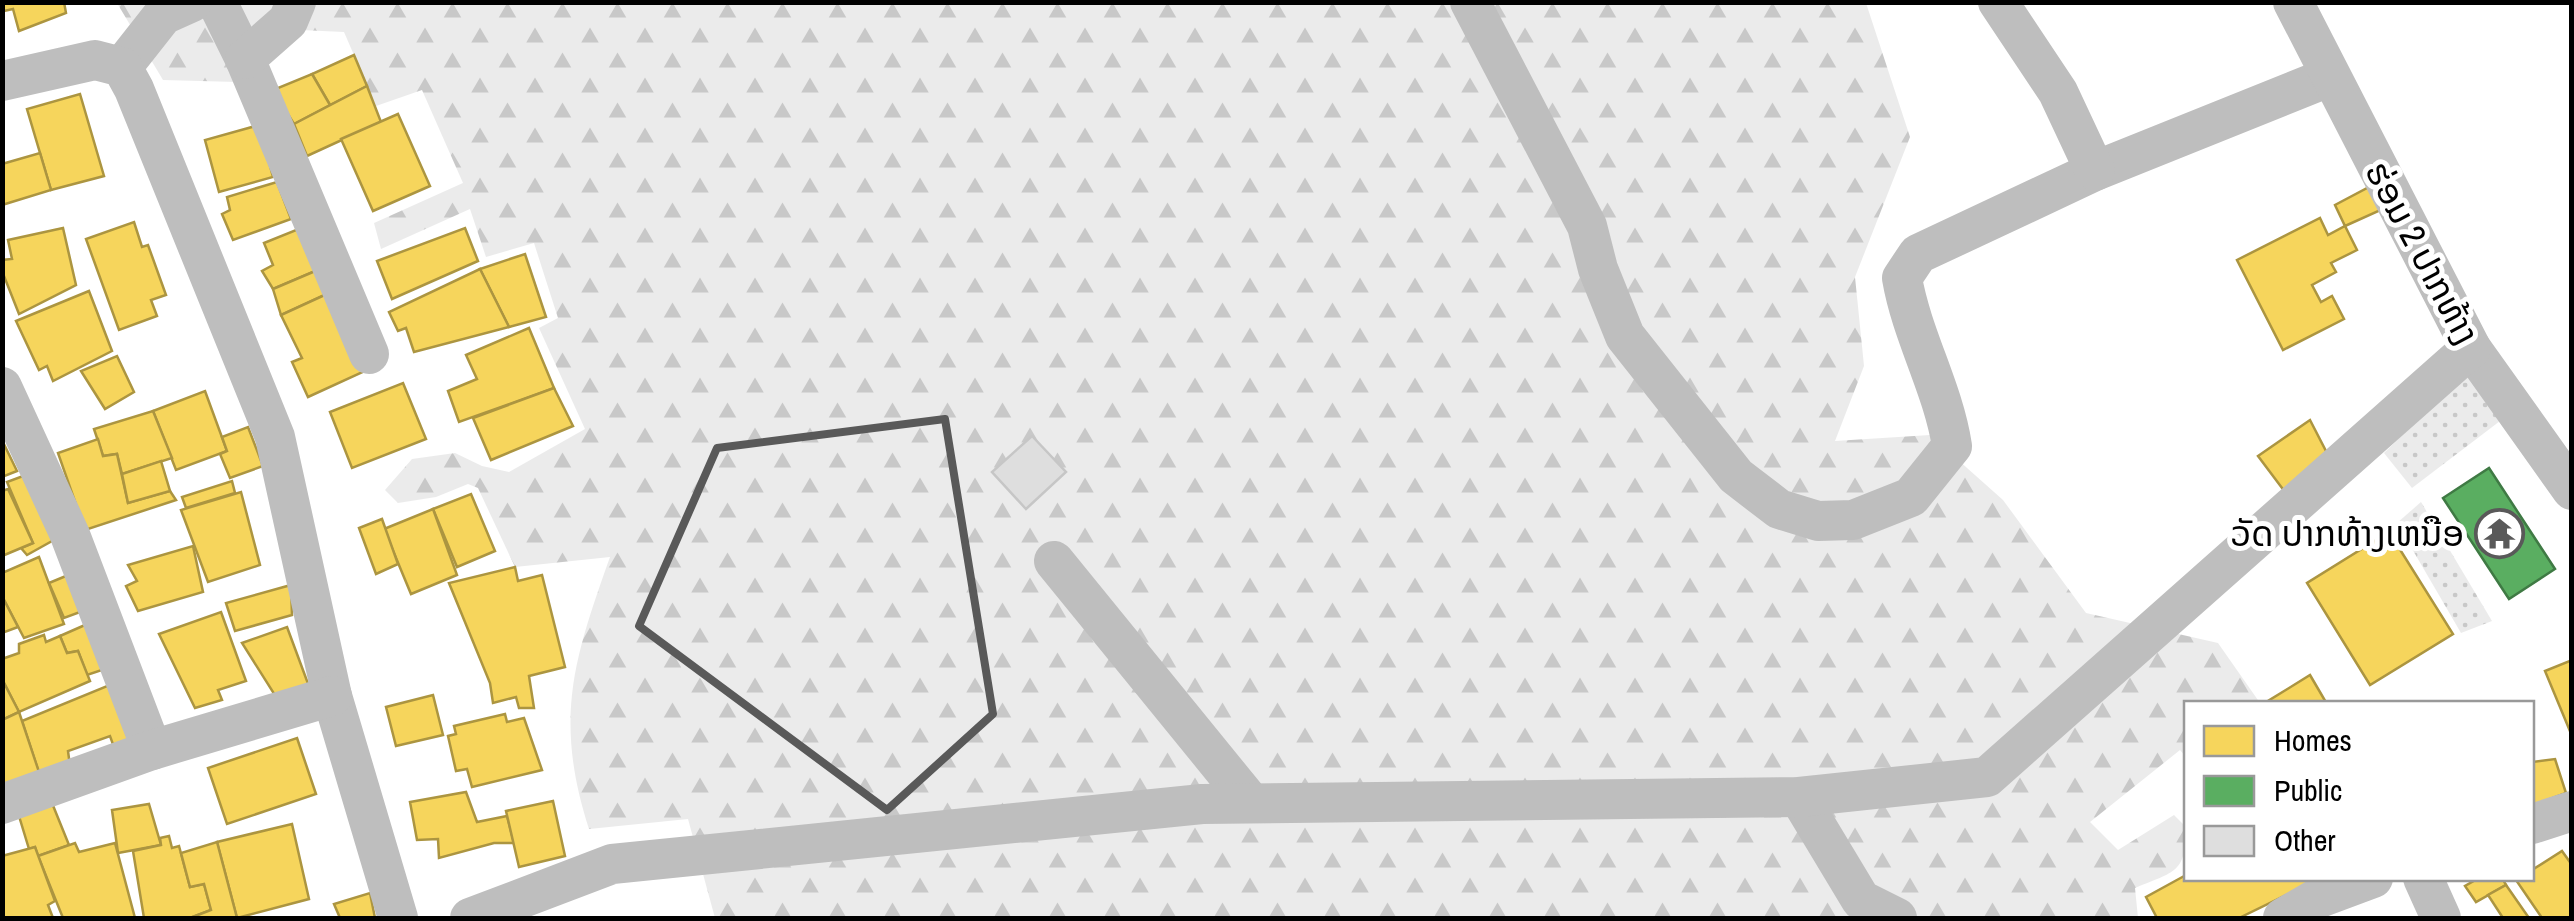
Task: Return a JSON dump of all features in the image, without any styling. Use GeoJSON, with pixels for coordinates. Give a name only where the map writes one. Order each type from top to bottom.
{"type":"FeatureCollection","features":[{"type":"Feature","properties":{"kind":"street"},"geometry":{"type":"LineString","coordinates":[[122,67],[163,14],[192,2]]}},
{"type":"Feature","properties":{"kind":"street"},"geometry":{"type":"LineString","coordinates":[[217,2],[246,59],[369,354]]}},
{"type":"Feature","properties":{"kind":"street"},"geometry":{"type":"LineString","coordinates":[[246,59],[288,21],[296,2]]}},
{"type":"Feature","properties":{"kind":"street"},"geometry":{"type":"LineString","coordinates":[[1470,2],[1587,226],[1598,269],[1625,336],[1736,476],[1779,509],[1818,521],[1853,520],[1911,497],[1952,446],[1905,296],[1902,278],[1918,254],[2095,171],[2329,77]]}},
{"type":"Feature","properties":{"kind":"street"},"geometry":{"type":"LineString","coordinates":[[1998,2],[2058,92],[2095,171]]}},
{"type":"Feature","properties":{"kind":"street","name":"ຮ່ອມ 2 ປາກທ້າງ"},"geometry":{"type":"LineString","coordinates":[[2294,2],[2471,348],[2572,490]]}},
{"type":"Feature","properties":{"kind":"street"},"geometry":{"type":"LineString","coordinates":[[2,81],[95,60],[122,67]]}},
{"type":"Feature","properties":{"kind":"street"},"geometry":{"type":"LineString","coordinates":[[122,67],[275,437],[332,696],[398,918]]}},
{"type":"Feature","properties":{"kind":"street"},"geometry":{"type":"LineString","coordinates":[[470,918],[612,864],[1202,804],[1799,797],[1987,776],[2471,348]]}},
{"type":"Feature","properties":{"kind":"street"},"geometry":{"type":"LineString","coordinates":[[2,387],[70,535],[152,750]]}},
{"type":"Feature","properties":{"kind":"street"},"geometry":{"type":"LineString","coordinates":[[1054,561],[1251,803]]}},
{"type":"Feature","properties":{"kind":"street"},"geometry":{"type":"LineString","coordinates":[[2,804],[152,750],[332,696]]}},
{"type":"Feature","properties":{"kind":"street"},"geometry":{"type":"LineString","coordinates":[[1799,797],[1861,900],[1897,918]]}},
{"type":"Feature","properties":{"kind":"street"},"geometry":{"type":"LineString","coordinates":[[2534,823],[2572,811]]}},
{"type":"Feature","properties":{"kind":"street"},"geometry":{"type":"LineString","coordinates":[[2283,918],[2314,900],[2365,881]]}},
{"type":"Feature","properties":{"kind":"street"},"geometry":{"type":"LineString","coordinates":[[2425,881],[2441,918]]}},
{"type":"Feature","properties":{"kind":"highlighted area"},"geometry":{"type":"Polygon","coordinates":[[[945,419],[993,714],[887,810],[639,626],[717,448],[945,419]]]}},
{"type":"Feature","properties":{"kind":"green space"},"geometry":{"type":"Polygon","coordinates":[[[117,3],[1866,3],[1910,137],[1855,277],[1864,366],[1835,441],[1930,435],[2003,500],[2086,613],[2218,643],[2259,701],[2184,701],[2184,755],[2180,750],[2090,822],[2118,850],[2174,815],[2184,825],[2184,854],[2176,869],[2135,888],[2138,918],[715,918],[688,819],[589,829],[572,755],[572,691],[586,628],[610,557],[515,567],[478,488],[468,484],[436,497],[398,503],[385,490],[412,459],[455,453],[482,466],[509,472],[585,429],[539,328],[558,318],[534,243],[486,257],[470,209],[381,249],[374,223],[463,183],[422,90],[376,106],[344,32],[257,28],[237,82],[163,80],[117,3]]]}},
{"type":"Feature","properties":{"kind":"green space"},"geometry":{"type":"Polygon","coordinates":[[[2469,370],[2500,421],[2412,488],[2384,453],[2469,370]]]}},
{"type":"Feature","properties":{"kind":"green space"},"geometry":{"type":"Polygon","coordinates":[[[2421,502],[2492,621],[2461,633],[2397,523],[2421,502]]]}},
{"type":"Feature","properties":{"kind":"building: Homes"},"geometry":{"type":"Polygon","coordinates":[[[3,2],[64,2],[66,13],[19,31],[13,9],[4,11],[3,2]]]}},
{"type":"Feature","properties":{"kind":"building: Homes"},"geometry":{"type":"Polygon","coordinates":[[[354,55],[367,86],[330,105],[312,74],[354,55]]]}},
{"type":"Feature","properties":{"kind":"building: Homes"},"geometry":{"type":"Polygon","coordinates":[[[312,74],[330,105],[294,124],[273,90],[312,74]]]}},
{"type":"Feature","properties":{"kind":"building: Homes"},"geometry":{"type":"Polygon","coordinates":[[[367,86],[381,122],[307,156],[294,124],[367,86]]]}},
{"type":"Feature","properties":{"kind":"building: Homes"},"geometry":{"type":"Polygon","coordinates":[[[80,94],[104,176],[51,190],[27,109],[80,94]]]}},
{"type":"Feature","properties":{"kind":"building: Homes"},"geometry":{"type":"Polygon","coordinates":[[[398,114],[430,186],[373,211],[341,139],[398,114]]]}},
{"type":"Feature","properties":{"kind":"building: Homes"},"geometry":{"type":"Polygon","coordinates":[[[259,125],[273,177],[219,192],[205,140],[259,125]]]}},
{"type":"Feature","properties":{"kind":"building: Homes"},"geometry":{"type":"Polygon","coordinates":[[[40,153],[51,190],[2,205],[2,164],[40,153]]]}},
{"type":"Feature","properties":{"kind":"building: Homes"},"geometry":{"type":"Polygon","coordinates":[[[277,182],[291,219],[233,240],[222,214],[230,210],[227,197],[277,182]]]}},
{"type":"Feature","properties":{"kind":"building: Homes"},"geometry":{"type":"Polygon","coordinates":[[[2371,186],[2383,209],[2345,226],[2335,205],[2371,186]]]}},
{"type":"Feature","properties":{"kind":"building: Homes"},"geometry":{"type":"Polygon","coordinates":[[[2320,218],[2328,235],[2345,226],[2357,250],[2331,263],[2336,272],[2312,285],[2321,302],[2332,296],[2344,319],[2283,350],[2237,260],[2320,218]]]}},
{"type":"Feature","properties":{"kind":"building: Homes"},"geometry":{"type":"Polygon","coordinates":[[[134,222],[142,247],[148,245],[166,295],[151,300],[157,316],[119,330],[86,239],[134,222]]]}},
{"type":"Feature","properties":{"kind":"building: Homes"},"geometry":{"type":"Polygon","coordinates":[[[63,228],[76,285],[19,314],[2,271],[2,260],[12,259],[8,240],[63,228]]]}},
{"type":"Feature","properties":{"kind":"building: Homes"},"geometry":{"type":"Polygon","coordinates":[[[301,228],[320,269],[273,289],[262,271],[273,265],[264,243],[301,228]]]}},
{"type":"Feature","properties":{"kind":"building: Homes"},"geometry":{"type":"Polygon","coordinates":[[[465,228],[478,261],[392,299],[377,261],[465,228]]]}},
{"type":"Feature","properties":{"kind":"building: Homes"},"geometry":{"type":"Polygon","coordinates":[[[525,254],[546,317],[509,327],[480,269],[525,254]]]}},
{"type":"Feature","properties":{"kind":"building: Homes"},"geometry":{"type":"Polygon","coordinates":[[[320,269],[329,293],[281,315],[273,289],[320,269]]]}},
{"type":"Feature","properties":{"kind":"building: Homes"},"geometry":{"type":"Polygon","coordinates":[[[480,269],[509,327],[414,352],[406,328],[398,331],[389,312],[480,269]]]}},
{"type":"Feature","properties":{"kind":"building: Homes"},"geometry":{"type":"Polygon","coordinates":[[[89,291],[112,351],[53,381],[47,366],[39,370],[16,321],[89,291]]]}},
{"type":"Feature","properties":{"kind":"building: Homes"},"geometry":{"type":"Polygon","coordinates":[[[329,293],[365,371],[308,397],[292,362],[302,358],[281,315],[329,293]]]}},
{"type":"Feature","properties":{"kind":"building: Homes"},"geometry":{"type":"Polygon","coordinates":[[[529,328],[554,388],[459,422],[448,391],[477,379],[466,355],[529,328]]]}},
{"type":"Feature","properties":{"kind":"building: Homes"},"geometry":{"type":"Polygon","coordinates":[[[117,356],[134,392],[105,409],[81,371],[117,356]]]}},
{"type":"Feature","properties":{"kind":"building: Homes"},"geometry":{"type":"Polygon","coordinates":[[[403,383],[426,439],[352,468],[330,412],[403,383]]]}},
{"type":"Feature","properties":{"kind":"building: Homes"},"geometry":{"type":"Polygon","coordinates":[[[554,388],[573,426],[491,460],[473,418],[554,388]]]}},
{"type":"Feature","properties":{"kind":"building: Homes"},"geometry":{"type":"Polygon","coordinates":[[[205,391],[227,451],[176,470],[153,411],[205,391]]]}},
{"type":"Feature","properties":{"kind":"building: Homes"},"geometry":{"type":"Polygon","coordinates":[[[153,411],[172,458],[122,474],[117,454],[103,456],[94,429],[153,411]]]}},
{"type":"Feature","properties":{"kind":"building: Homes"},"geometry":{"type":"Polygon","coordinates":[[[2310,420],[2328,455],[2285,492],[2258,456],[2310,420]]]}},
{"type":"Feature","properties":{"kind":"building: Homes"},"geometry":{"type":"Polygon","coordinates":[[[248,427],[263,466],[230,478],[220,454],[227,451],[222,437],[248,427]]]}},
{"type":"Feature","properties":{"kind":"building: Homes"},"geometry":{"type":"Polygon","coordinates":[[[98,439],[103,456],[117,454],[128,503],[170,491],[176,500],[85,530],[58,453],[98,439]]]}},
{"type":"Feature","properties":{"kind":"building: Homes"},"geometry":{"type":"Polygon","coordinates":[[[2,440],[17,471],[2,477],[2,440]]]}},
{"type":"Feature","properties":{"kind":"building: Homes"},"geometry":{"type":"Polygon","coordinates":[[[161,461],[170,491],[128,503],[122,474],[161,461]]]}},
{"type":"Feature","properties":{"kind":"building: Homes"},"geometry":{"type":"Polygon","coordinates":[[[31,473],[61,536],[27,555],[21,548],[33,543],[7,482],[31,473]]]}},
{"type":"Feature","properties":{"kind":"building: Homes"},"geometry":{"type":"Polygon","coordinates":[[[232,481],[235,493],[186,508],[182,497],[232,481]]]}},
{"type":"Feature","properties":{"kind":"building: Homes"},"geometry":{"type":"Polygon","coordinates":[[[8,489],[33,543],[2,556],[2,491],[8,489]]]}},
{"type":"Feature","properties":{"kind":"building: Homes"},"geometry":{"type":"Polygon","coordinates":[[[241,492],[260,565],[208,582],[181,510],[241,492]]]}},
{"type":"Feature","properties":{"kind":"building: Homes"},"geometry":{"type":"Polygon","coordinates":[[[471,494],[495,551],[457,567],[433,509],[471,494]]]}},
{"type":"Feature","properties":{"kind":"building: Homes"},"geometry":{"type":"Polygon","coordinates":[[[433,509],[457,575],[411,594],[384,529],[433,509]]]}},
{"type":"Feature","properties":{"kind":"building: Homes"},"geometry":{"type":"Polygon","coordinates":[[[382,519],[398,564],[376,574],[359,528],[382,519]]]}},
{"type":"Feature","properties":{"kind":"building: Homes"},"geometry":{"type":"Polygon","coordinates":[[[2389,532],[2453,634],[2370,685],[2307,583],[2389,532]]]}},
{"type":"Feature","properties":{"kind":"building: Homes"},"geometry":{"type":"Polygon","coordinates":[[[193,546],[203,592],[138,611],[126,586],[137,581],[128,565],[193,546]]]}},
{"type":"Feature","properties":{"kind":"building: Homes"},"geometry":{"type":"Polygon","coordinates":[[[39,557],[64,624],[24,638],[2,596],[2,573],[39,557]]]}},
{"type":"Feature","properties":{"kind":"building: Homes"},"geometry":{"type":"Polygon","coordinates":[[[515,567],[518,581],[542,575],[565,667],[529,676],[534,708],[519,708],[516,697],[493,703],[490,683],[449,583],[515,567]]]}},
{"type":"Feature","properties":{"kind":"building: Homes"},"geometry":{"type":"Polygon","coordinates":[[[78,571],[91,608],[64,618],[49,583],[78,571]]]}},
{"type":"Feature","properties":{"kind":"building: Homes"},"geometry":{"type":"Polygon","coordinates":[[[291,585],[292,615],[235,631],[226,603],[291,585]]]}},
{"type":"Feature","properties":{"kind":"building: Homes"},"geometry":{"type":"Polygon","coordinates":[[[2,596],[18,627],[2,633],[2,596]]]}},
{"type":"Feature","properties":{"kind":"building: Homes"},"geometry":{"type":"Polygon","coordinates":[[[221,612],[246,681],[218,690],[222,700],[195,708],[159,634],[221,612]]]}},
{"type":"Feature","properties":{"kind":"building: Homes"},"geometry":{"type":"Polygon","coordinates":[[[94,621],[111,667],[87,675],[78,651],[67,653],[60,636],[94,621]]]}},
{"type":"Feature","properties":{"kind":"building: Homes"},"geometry":{"type":"Polygon","coordinates":[[[287,627],[310,689],[278,700],[242,643],[287,627]]]}},
{"type":"Feature","properties":{"kind":"building: Homes"},"geometry":{"type":"Polygon","coordinates":[[[44,635],[46,642],[60,636],[67,653],[78,651],[90,681],[19,712],[2,679],[2,659],[19,653],[19,644],[44,635]]]}},
{"type":"Feature","properties":{"kind":"building: Homes"},"geometry":{"type":"Polygon","coordinates":[[[2572,660],[2572,736],[2545,671],[2572,660]]]}},
{"type":"Feature","properties":{"kind":"building: Homes"},"geometry":{"type":"Polygon","coordinates":[[[2310,675],[2325,701],[2268,701],[2310,675]]]}},
{"type":"Feature","properties":{"kind":"building: Homes"},"geometry":{"type":"Polygon","coordinates":[[[2,679],[19,712],[2,720],[2,679]]]}},
{"type":"Feature","properties":{"kind":"building: Homes"},"geometry":{"type":"Polygon","coordinates":[[[112,684],[141,741],[115,750],[110,736],[68,751],[70,766],[39,773],[22,721],[112,684]]]}},
{"type":"Feature","properties":{"kind":"building: Homes"},"geometry":{"type":"Polygon","coordinates":[[[433,695],[443,735],[396,746],[386,707],[433,695]]]}},
{"type":"Feature","properties":{"kind":"building: Homes"},"geometry":{"type":"Polygon","coordinates":[[[19,712],[41,778],[2,792],[2,720],[19,712]]]}},
{"type":"Feature","properties":{"kind":"building: Homes"},"geometry":{"type":"Polygon","coordinates":[[[505,714],[507,722],[524,718],[542,770],[472,787],[467,769],[456,771],[448,736],[456,734],[454,726],[505,714]]]}},
{"type":"Feature","properties":{"kind":"building: Homes"},"geometry":{"type":"Polygon","coordinates":[[[297,738],[316,794],[227,824],[208,768],[297,738]]]}},
{"type":"Feature","properties":{"kind":"building: Homes"},"geometry":{"type":"Polygon","coordinates":[[[2555,759],[2566,793],[2534,805],[2534,762],[2555,759]]]}},
{"type":"Feature","properties":{"kind":"building: Homes"},"geometry":{"type":"Polygon","coordinates":[[[466,792],[477,822],[507,816],[514,843],[494,843],[439,858],[438,839],[417,840],[410,802],[466,792]]]}},
{"type":"Feature","properties":{"kind":"building: Homes"},"geometry":{"type":"Polygon","coordinates":[[[553,801],[565,856],[519,867],[506,811],[553,801]]]}},
{"type":"Feature","properties":{"kind":"building: Homes"},"geometry":{"type":"Polygon","coordinates":[[[52,803],[69,845],[38,856],[35,847],[29,849],[19,816],[52,803]]]}},
{"type":"Feature","properties":{"kind":"building: Homes"},"geometry":{"type":"Polygon","coordinates":[[[149,804],[161,845],[118,853],[112,810],[149,804]]]}},
{"type":"Feature","properties":{"kind":"building: Homes"},"geometry":{"type":"Polygon","coordinates":[[[292,824],[309,899],[237,918],[217,842],[292,824]]]}},
{"type":"Feature","properties":{"kind":"building: Homes"},"geometry":{"type":"Polygon","coordinates":[[[169,836],[172,848],[179,846],[190,887],[204,884],[211,910],[190,918],[144,918],[133,851],[161,845],[160,838],[169,836]]]}},
{"type":"Feature","properties":{"kind":"building: Homes"},"geometry":{"type":"Polygon","coordinates":[[[217,842],[237,918],[190,918],[211,910],[204,884],[190,887],[181,853],[217,842]]]}},
{"type":"Feature","properties":{"kind":"building: Homes"},"geometry":{"type":"Polygon","coordinates":[[[75,843],[79,852],[115,843],[135,918],[63,918],[38,856],[75,843]]]}},
{"type":"Feature","properties":{"kind":"building: Homes"},"geometry":{"type":"Polygon","coordinates":[[[35,847],[55,901],[48,905],[53,918],[2,918],[2,856],[35,847]]]}},
{"type":"Feature","properties":{"kind":"building: Homes"},"geometry":{"type":"Polygon","coordinates":[[[2562,851],[2572,865],[2572,918],[2542,918],[2517,881],[2534,881],[2534,869],[2562,851]]]}},
{"type":"Feature","properties":{"kind":"building: Homes"},"geometry":{"type":"Polygon","coordinates":[[[2184,876],[2184,881],[2315,881],[2239,918],[2157,918],[2146,897],[2184,876]]]}},
{"type":"Feature","properties":{"kind":"building: Homes"},"geometry":{"type":"Polygon","coordinates":[[[2474,881],[2504,881],[2506,885],[2476,902],[2465,886],[2474,881]]]}},
{"type":"Feature","properties":{"kind":"building: Homes"},"geometry":{"type":"Polygon","coordinates":[[[2506,885],[2529,918],[2503,918],[2488,895],[2506,885]]]}},
{"type":"Feature","properties":{"kind":"building: Homes"},"geometry":{"type":"Polygon","coordinates":[[[370,893],[375,918],[340,918],[334,904],[370,893]]]}},
{"type":"Feature","properties":{"kind":"building: Public","name":"ວັດ ປາກທ້າງເຫນືອ"},"geometry":{"type":"Polygon","coordinates":[[[2489,468],[2555,569],[2509,599],[2443,498],[2489,468]]]}},
{"type":"Feature","properties":{"kind":"building: Other"},"geometry":{"type":"Polygon","coordinates":[[[1032,436],[1066,472],[1026,509],[992,472],[1032,436]]]}},
{"type":"Feature","properties":{"kind":"place","name":"ວັດ ປາກທ້າງເຫນືອ"},"geometry":{"type":"Point","coordinates":[2499,534]}}]}
